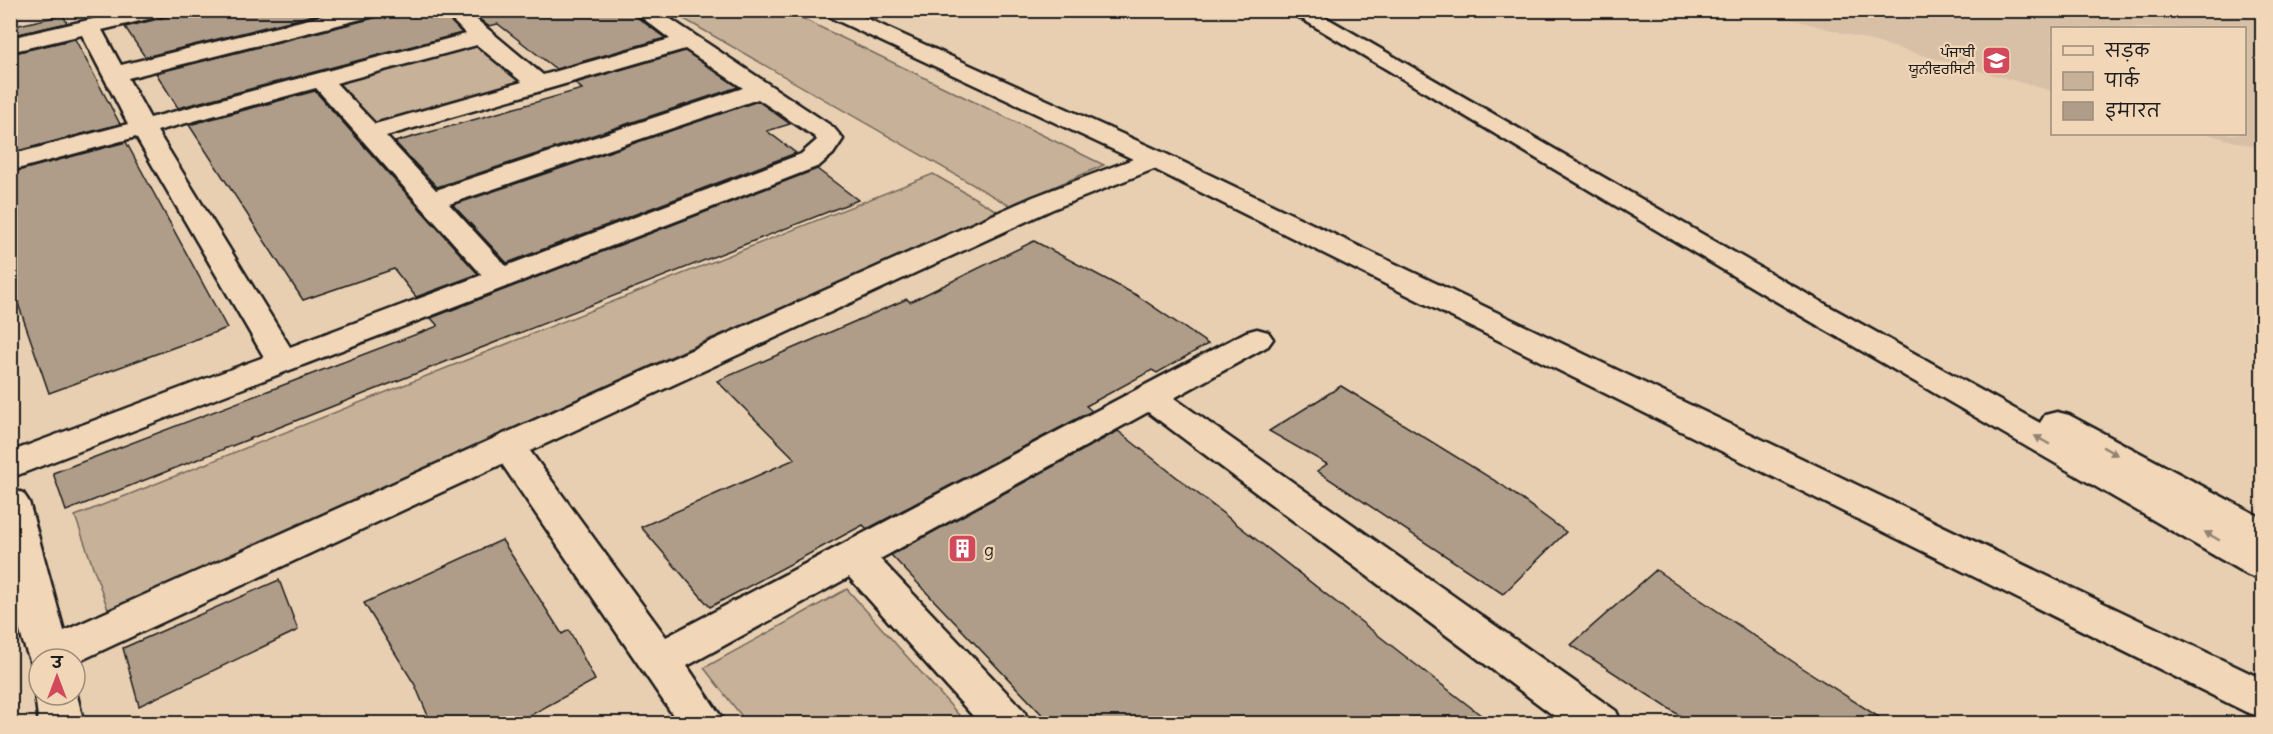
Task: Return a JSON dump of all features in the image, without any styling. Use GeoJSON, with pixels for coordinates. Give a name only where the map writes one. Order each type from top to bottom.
{"type":"FeatureCollection","features":[{"type":"Feature","properties":{"kind":"street"},"geometry":{"type":"LineString","coordinates":[[10,45],[162,10]]}},
{"type":"Feature","properties":{"kind":"street"},"geometry":{"type":"LineString","coordinates":[[114,74],[374,10]]}},
{"type":"Feature","properties":{"kind":"street"},"geometry":{"type":"LineString","coordinates":[[452,10],[539,84]]}},
{"type":"Feature","properties":{"kind":"street"},"geometry":{"type":"LineString","coordinates":[[10,466],[810,160],[824,149],[830,139],[824,132],[642,10]]}},
{"type":"Feature","properties":{"kind":"street"},"geometry":{"type":"LineString","coordinates":[[830,10],[1155,159],[2262,699]]}},
{"type":"Feature","properties":{"kind":"street"},"geometry":{"type":"LineString","coordinates":[[1297,10],[1768,285],[2142,483],[2262,535]]}},
{"type":"Feature","properties":{"kind":"street"},"geometry":{"type":"LineString","coordinates":[[1327,10],[1817,291],[2142,483],[2262,565]]}},
{"type":"Feature","properties":{"kind":"street"},"geometry":{"type":"LineString","coordinates":[[89,27],[143,128],[283,362]]}},
{"type":"Feature","properties":{"kind":"street"},"geometry":{"type":"LineString","coordinates":[[10,163],[481,37]]}},
{"type":"Feature","properties":{"kind":"street"},"geometry":{"type":"LineString","coordinates":[[370,134],[687,41]]}},
{"type":"Feature","properties":{"kind":"street"},"geometry":{"type":"LineString","coordinates":[[321,80],[502,279]]}},
{"type":"Feature","properties":{"kind":"street"},"geometry":{"type":"LineString","coordinates":[[431,201],[761,90]]}},
{"type":"Feature","properties":{"kind":"street"},"geometry":{"type":"LineString","coordinates":[[87,653],[508,446],[1043,203],[1155,159]]}},
{"type":"Feature","properties":{"kind":"street"},"geometry":{"type":"LineString","coordinates":[[660,660],[1257,339]]}},
{"type":"Feature","properties":{"kind":"street"},"geometry":{"type":"LineString","coordinates":[[1151,398],[1600,723]]}},
{"type":"Feature","properties":{"kind":"street"},"geometry":{"type":"LineString","coordinates":[[508,446],[704,723]]}},
{"type":"Feature","properties":{"kind":"street"},"geometry":{"type":"LineString","coordinates":[[10,502],[46,647]]}},
{"type":"Feature","properties":{"kind":"street"},"geometry":{"type":"LineString","coordinates":[[854,556],[1008,723]]}},
{"type":"Feature","properties":{"kind":"street"},"geometry":{"type":"LineString","coordinates":[[59,707],[62,723]]}},
{"type":"Feature","properties":{"kind":"shaded area","name":"ਪੰਜਾਬੀ ਯੂਨੀਵਰਸਿਟੀ"},"geometry":{"type":"Polygon","coordinates":[[[1763,11],[2262,11],[2262,149],[2211,135],[2246,135],[2246,27],[2051,27],[2051,91],[1763,11]]]}},
{"type":"Feature","properties":{"kind":"green space"},"geometry":{"type":"Polygon","coordinates":[[[670,11],[787,11],[1104,165],[1010,206],[670,11]]]}},
{"type":"Feature","properties":{"kind":"green space"},"geometry":{"type":"Polygon","coordinates":[[[475,43],[525,83],[379,127],[336,80],[475,43]]]}},
{"type":"Feature","properties":{"kind":"green space"},"geometry":{"type":"Polygon","coordinates":[[[933,174],[997,211],[109,612],[75,516],[933,174]]]}},
{"type":"Feature","properties":{"kind":"green space"},"geometry":{"type":"Polygon","coordinates":[[[847,589],[966,723],[747,723],[704,668],[847,589]]]}},
{"type":"Feature","properties":{"kind":"building"},"geometry":{"type":"Polygon","coordinates":[[[174,10],[334,10],[145,57],[125,27],[170,16],[174,10]]]}},
{"type":"Feature","properties":{"kind":"building"},"geometry":{"type":"Polygon","coordinates":[[[386,10],[440,10],[462,33],[178,108],[156,73],[382,16],[386,10]]]}},
{"type":"Feature","properties":{"kind":"building"},"geometry":{"type":"Polygon","coordinates":[[[469,10],[627,10],[665,38],[556,69],[498,24],[488,26],[469,10]]]}},
{"type":"Feature","properties":{"kind":"building"},"geometry":{"type":"Polygon","coordinates":[[[63,15],[67,23],[10,36],[10,27],[63,15]]]}},
{"type":"Feature","properties":{"kind":"building"},"geometry":{"type":"Polygon","coordinates":[[[75,39],[120,124],[10,153],[10,54],[75,39]]]}},
{"type":"Feature","properties":{"kind":"building"},"geometry":{"type":"Polygon","coordinates":[[[685,51],[738,87],[437,187],[395,142],[582,89],[575,83],[685,51]]]}},
{"type":"Feature","properties":{"kind":"building"},"geometry":{"type":"Polygon","coordinates":[[[315,91],[478,274],[416,297],[394,269],[303,300],[189,125],[315,91]]]}},
{"type":"Feature","properties":{"kind":"building"},"geometry":{"type":"Polygon","coordinates":[[[758,101],[790,124],[767,131],[796,153],[507,263],[453,205],[758,101]]]}},
{"type":"Feature","properties":{"kind":"building"},"geometry":{"type":"Polygon","coordinates":[[[126,142],[227,328],[49,393],[10,280],[10,173],[126,142]]]}},
{"type":"Feature","properties":{"kind":"building"},"geometry":{"type":"Polygon","coordinates":[[[817,169],[858,200],[66,511],[53,473],[438,326],[431,318],[817,169]]]}},
{"type":"Feature","properties":{"kind":"building"},"geometry":{"type":"Polygon","coordinates":[[[1034,241],[1136,295],[1208,344],[1157,373],[1152,370],[1086,406],[1092,411],[867,529],[863,525],[710,607],[641,527],[795,459],[717,381],[907,299],[910,302],[1034,241]]]}},
{"type":"Feature","properties":{"kind":"building"},"geometry":{"type":"Polygon","coordinates":[[[1341,386],[1502,485],[1566,532],[1503,594],[1317,471],[1327,464],[1269,431],[1341,386]]]}},
{"type":"Feature","properties":{"kind":"building"},"geometry":{"type":"Polygon","coordinates":[[[1118,431],[1491,723],[1050,723],[891,555],[1118,431]]]}},
{"type":"Feature","properties":{"kind":"building"},"geometry":{"type":"Polygon","coordinates":[[[502,540],[562,634],[569,630],[595,680],[516,723],[431,723],[415,685],[364,603],[502,540]]]}},
{"type":"Feature","properties":{"kind":"building"},"geometry":{"type":"Polygon","coordinates":[[[1656,570],[1888,723],[1691,723],[1571,645],[1656,570]]]}},
{"type":"Feature","properties":{"kind":"building"},"geometry":{"type":"Polygon","coordinates":[[[279,580],[298,630],[139,706],[123,648],[279,580]]]}},
{"type":"Feature","properties":{"kind":"place","name":"ਪੰਜਾਬੀ ਯੂਨੀਵਰਸਿਟੀ"},"geometry":{"type":"Point","coordinates":[1996,60]}},
{"type":"Feature","properties":{"kind":"place","name":"g"},"geometry":{"type":"Point","coordinates":[963,549]}}]}
